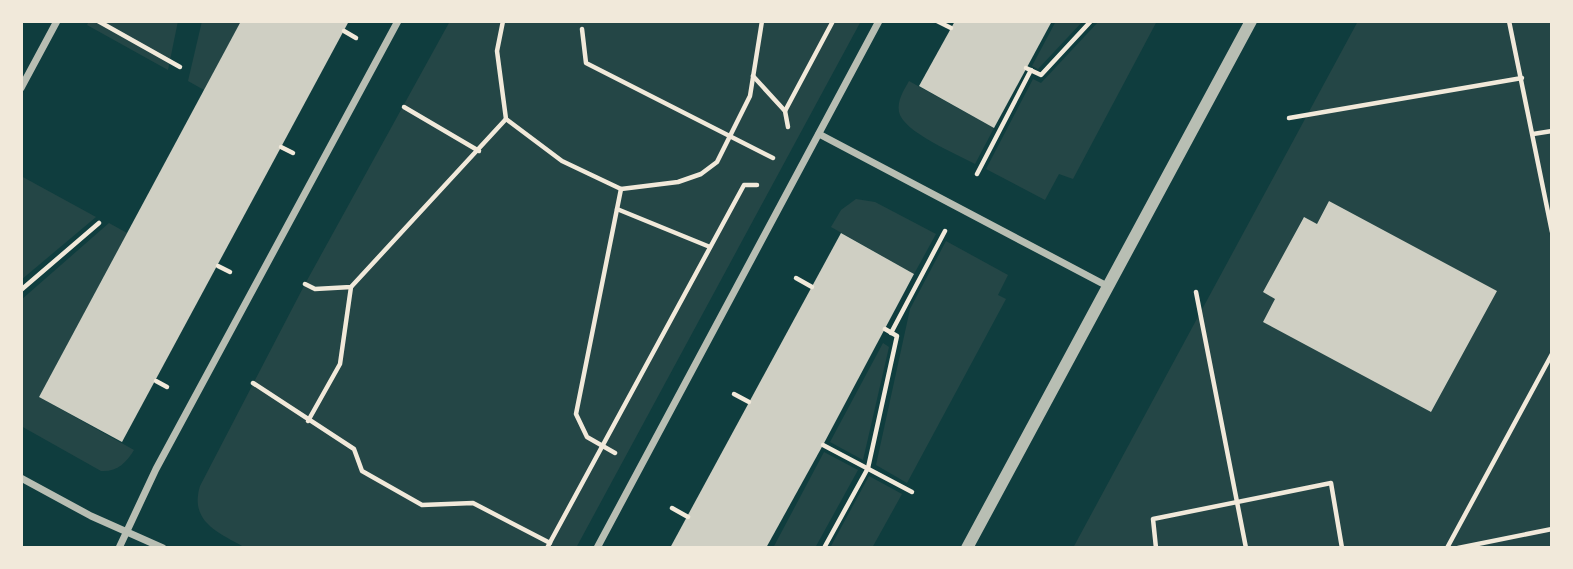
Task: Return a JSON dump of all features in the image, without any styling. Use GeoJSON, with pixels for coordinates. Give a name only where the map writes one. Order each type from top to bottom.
{"type":"FeatureCollection","features":[{"type":"Feature","properties":{"kind":"street"},"geometry":{"type":"LineString","coordinates":[[21,88],[57,21]]}},
{"type":"Feature","properties":{"kind":"street"},"geometry":{"type":"LineString","coordinates":[[119,548],[156,469],[398,21]]}},
{"type":"Feature","properties":{"kind":"street"},"geometry":{"type":"LineString","coordinates":[[597,548],[879,21]]}},
{"type":"Feature","properties":{"kind":"street"},"geometry":{"type":"LineString","coordinates":[[967,548],[1251,21]]}},
{"type":"Feature","properties":{"kind":"street"},"geometry":{"type":"LineString","coordinates":[[819,134],[1109,288]]}},
{"type":"Feature","properties":{"kind":"street"},"geometry":{"type":"LineString","coordinates":[[21,478],[127,533],[163,548]]}},
{"type":"Feature","properties":{"kind":"path"},"geometry":{"type":"LineString","coordinates":[[98,21],[180,67]]}},
{"type":"Feature","properties":{"kind":"path"},"geometry":{"type":"LineString","coordinates":[[503,21],[497,51],[506,119],[562,161],[621,189],[678,182],[701,174],[717,162],[743,112],[753,76],[762,21]]}},
{"type":"Feature","properties":{"kind":"path"},"geometry":{"type":"LineString","coordinates":[[785,111],[833,21]]}},
{"type":"Feature","properties":{"kind":"path"},"geometry":{"type":"LineString","coordinates":[[937,21],[951,28]]}},
{"type":"Feature","properties":{"kind":"path"},"geometry":{"type":"LineString","coordinates":[[977,174],[1029,69],[1041,75],[1091,21]]}},
{"type":"Feature","properties":{"kind":"path"},"geometry":{"type":"LineString","coordinates":[[1509,21],[1552,232]]}},
{"type":"Feature","properties":{"kind":"path"},"geometry":{"type":"LineString","coordinates":[[582,29],[586,63],[780,162]]}},
{"type":"Feature","properties":{"kind":"path"},"geometry":{"type":"LineString","coordinates":[[753,76],[785,111],[789,130]]}},
{"type":"Feature","properties":{"kind":"path"},"geometry":{"type":"LineString","coordinates":[[1289,118],[1522,78]]}},
{"type":"Feature","properties":{"kind":"path"},"geometry":{"type":"LineString","coordinates":[[404,107],[480,151]]}},
{"type":"Feature","properties":{"kind":"path"},"geometry":{"type":"LineString","coordinates":[[308,421],[340,364],[351,287],[480,151],[506,119]]}},
{"type":"Feature","properties":{"kind":"path"},"geometry":{"type":"LineString","coordinates":[[1533,134],[1552,131]]}},
{"type":"Feature","properties":{"kind":"path"},"geometry":{"type":"LineString","coordinates":[[253,383],[354,449],[362,471],[422,505],[473,503],[548,545],[744,185],[767,186]]}},
{"type":"Feature","properties":{"kind":"path"},"geometry":{"type":"LineString","coordinates":[[621,189],[576,414],[587,438],[625,459]]}},
{"type":"Feature","properties":{"kind":"path"},"geometry":{"type":"LineString","coordinates":[[617,209],[710,247]]}},
{"type":"Feature","properties":{"kind":"path"},"geometry":{"type":"LineString","coordinates":[[21,290],[99,223]]}},
{"type":"Feature","properties":{"kind":"path"},"geometry":{"type":"LineString","coordinates":[[891,332],[945,231]]}},
{"type":"Feature","properties":{"kind":"path"},"geometry":{"type":"LineString","coordinates":[[796,278],[812,287]]}},
{"type":"Feature","properties":{"kind":"path"},"geometry":{"type":"LineString","coordinates":[[305,284],[315,289],[351,287]]}},
{"type":"Feature","properties":{"kind":"path"},"geometry":{"type":"LineString","coordinates":[[1196,292],[1246,548]]}},
{"type":"Feature","properties":{"kind":"path"},"geometry":{"type":"LineString","coordinates":[[824,548],[868,468],[897,336],[885,329]]}},
{"type":"Feature","properties":{"kind":"path"},"geometry":{"type":"LineString","coordinates":[[1447,548],[1552,354]]}},
{"type":"Feature","properties":{"kind":"path"},"geometry":{"type":"LineString","coordinates":[[734,394],[749,402]]}},
{"type":"Feature","properties":{"kind":"path"},"geometry":{"type":"LineString","coordinates":[[823,445],[912,492]]}},
{"type":"Feature","properties":{"kind":"path"},"geometry":{"type":"LineString","coordinates":[[1156,548],[1153,519],[1331,483],[1342,548]]}},
{"type":"Feature","properties":{"kind":"path"},"geometry":{"type":"LineString","coordinates":[[672,508],[688,517]]}},
{"type":"Feature","properties":{"kind":"path"},"geometry":{"type":"LineString","coordinates":[[1458,548],[1552,528]]}},
{"type":"Feature","properties":{"kind":"shaded area"},"geometry":{"type":"Polygon","coordinates":[[[89,21],[178,21],[168,70],[87,25],[89,21]]]}},
{"type":"Feature","properties":{"kind":"shaded area"},"geometry":{"type":"Polygon","coordinates":[[[202,21],[241,21],[204,90],[188,81],[202,21]]]}},
{"type":"Feature","properties":{"kind":"shaded area"},"geometry":{"type":"Polygon","coordinates":[[[450,21],[861,21],[576,548],[246,548],[217,531],[203,517],[199,509],[200,486],[305,284],[450,21]]]}},
{"type":"Feature","properties":{"kind":"shaded area"},"geometry":{"type":"Polygon","coordinates":[[[1056,21],[1083,21],[1038,69],[1032,66],[1056,21]]]}},
{"type":"Feature","properties":{"kind":"shaded area"},"geometry":{"type":"Polygon","coordinates":[[[1099,21],[1157,21],[1073,179],[1059,174],[1045,200],[986,169],[1033,79],[1041,83],[1099,21]]]}},
{"type":"Feature","properties":{"kind":"shaded area"},"geometry":{"type":"Polygon","coordinates":[[[1358,21],[1552,21],[1552,548],[1073,548],[1358,21]],[[1329,201],[1317,224],[1303,218],[1264,292],[1275,299],[1264,322],[1431,412],[1496,291],[1329,201]]]}},
{"type":"Feature","properties":{"kind":"shaded area"},"geometry":{"type":"Polygon","coordinates":[[[909,81],[994,128],[975,164],[920,135],[903,120],[899,103],[909,81]]]}},
{"type":"Feature","properties":{"kind":"shaded area"},"geometry":{"type":"Polygon","coordinates":[[[21,176],[96,217],[21,280],[21,176]]]}},
{"type":"Feature","properties":{"kind":"shaded area"},"geometry":{"type":"Polygon","coordinates":[[[856,199],[875,202],[936,234],[914,274],[831,227],[841,210],[856,199]]]}},
{"type":"Feature","properties":{"kind":"shaded area"},"geometry":{"type":"Polygon","coordinates":[[[109,223],[127,233],[39,397],[134,450],[120,466],[101,471],[21,426],[21,300],[109,223]]]}},
{"type":"Feature","properties":{"kind":"shaded area"},"geometry":{"type":"Polygon","coordinates":[[[946,241],[1008,275],[998,295],[1006,299],[907,483],[876,465],[910,309],[946,241]]]}},
{"type":"Feature","properties":{"kind":"shaded area"},"geometry":{"type":"Polygon","coordinates":[[[883,343],[889,347],[863,460],[830,442],[883,343]]]}},
{"type":"Feature","properties":{"kind":"shaded area"},"geometry":{"type":"Polygon","coordinates":[[[824,452],[858,470],[815,548],[773,548],[824,452]]]}},
{"type":"Feature","properties":{"kind":"shaded area"},"geometry":{"type":"Polygon","coordinates":[[[869,476],[902,494],[872,548],[830,548],[869,476]]]}},
{"type":"Feature","properties":{"kind":"building"},"geometry":{"type":"Polygon","coordinates":[[[241,21],[349,21],[122,442],[39,397],[241,21]]]}},
{"type":"Feature","properties":{"kind":"building"},"geometry":{"type":"Polygon","coordinates":[[[955,21],[1052,21],[994,128],[919,86],[955,21]]]}},
{"type":"Feature","properties":{"kind":"building"},"geometry":{"type":"Polygon","coordinates":[[[1329,201],[1497,291],[1431,412],[1263,322],[1275,299],[1263,292],[1304,217],[1317,224],[1329,201]]]}},
{"type":"Feature","properties":{"kind":"building"},"geometry":{"type":"Polygon","coordinates":[[[841,233],[914,274],[823,445],[766,548],[670,548],[841,233]]]}}]}
